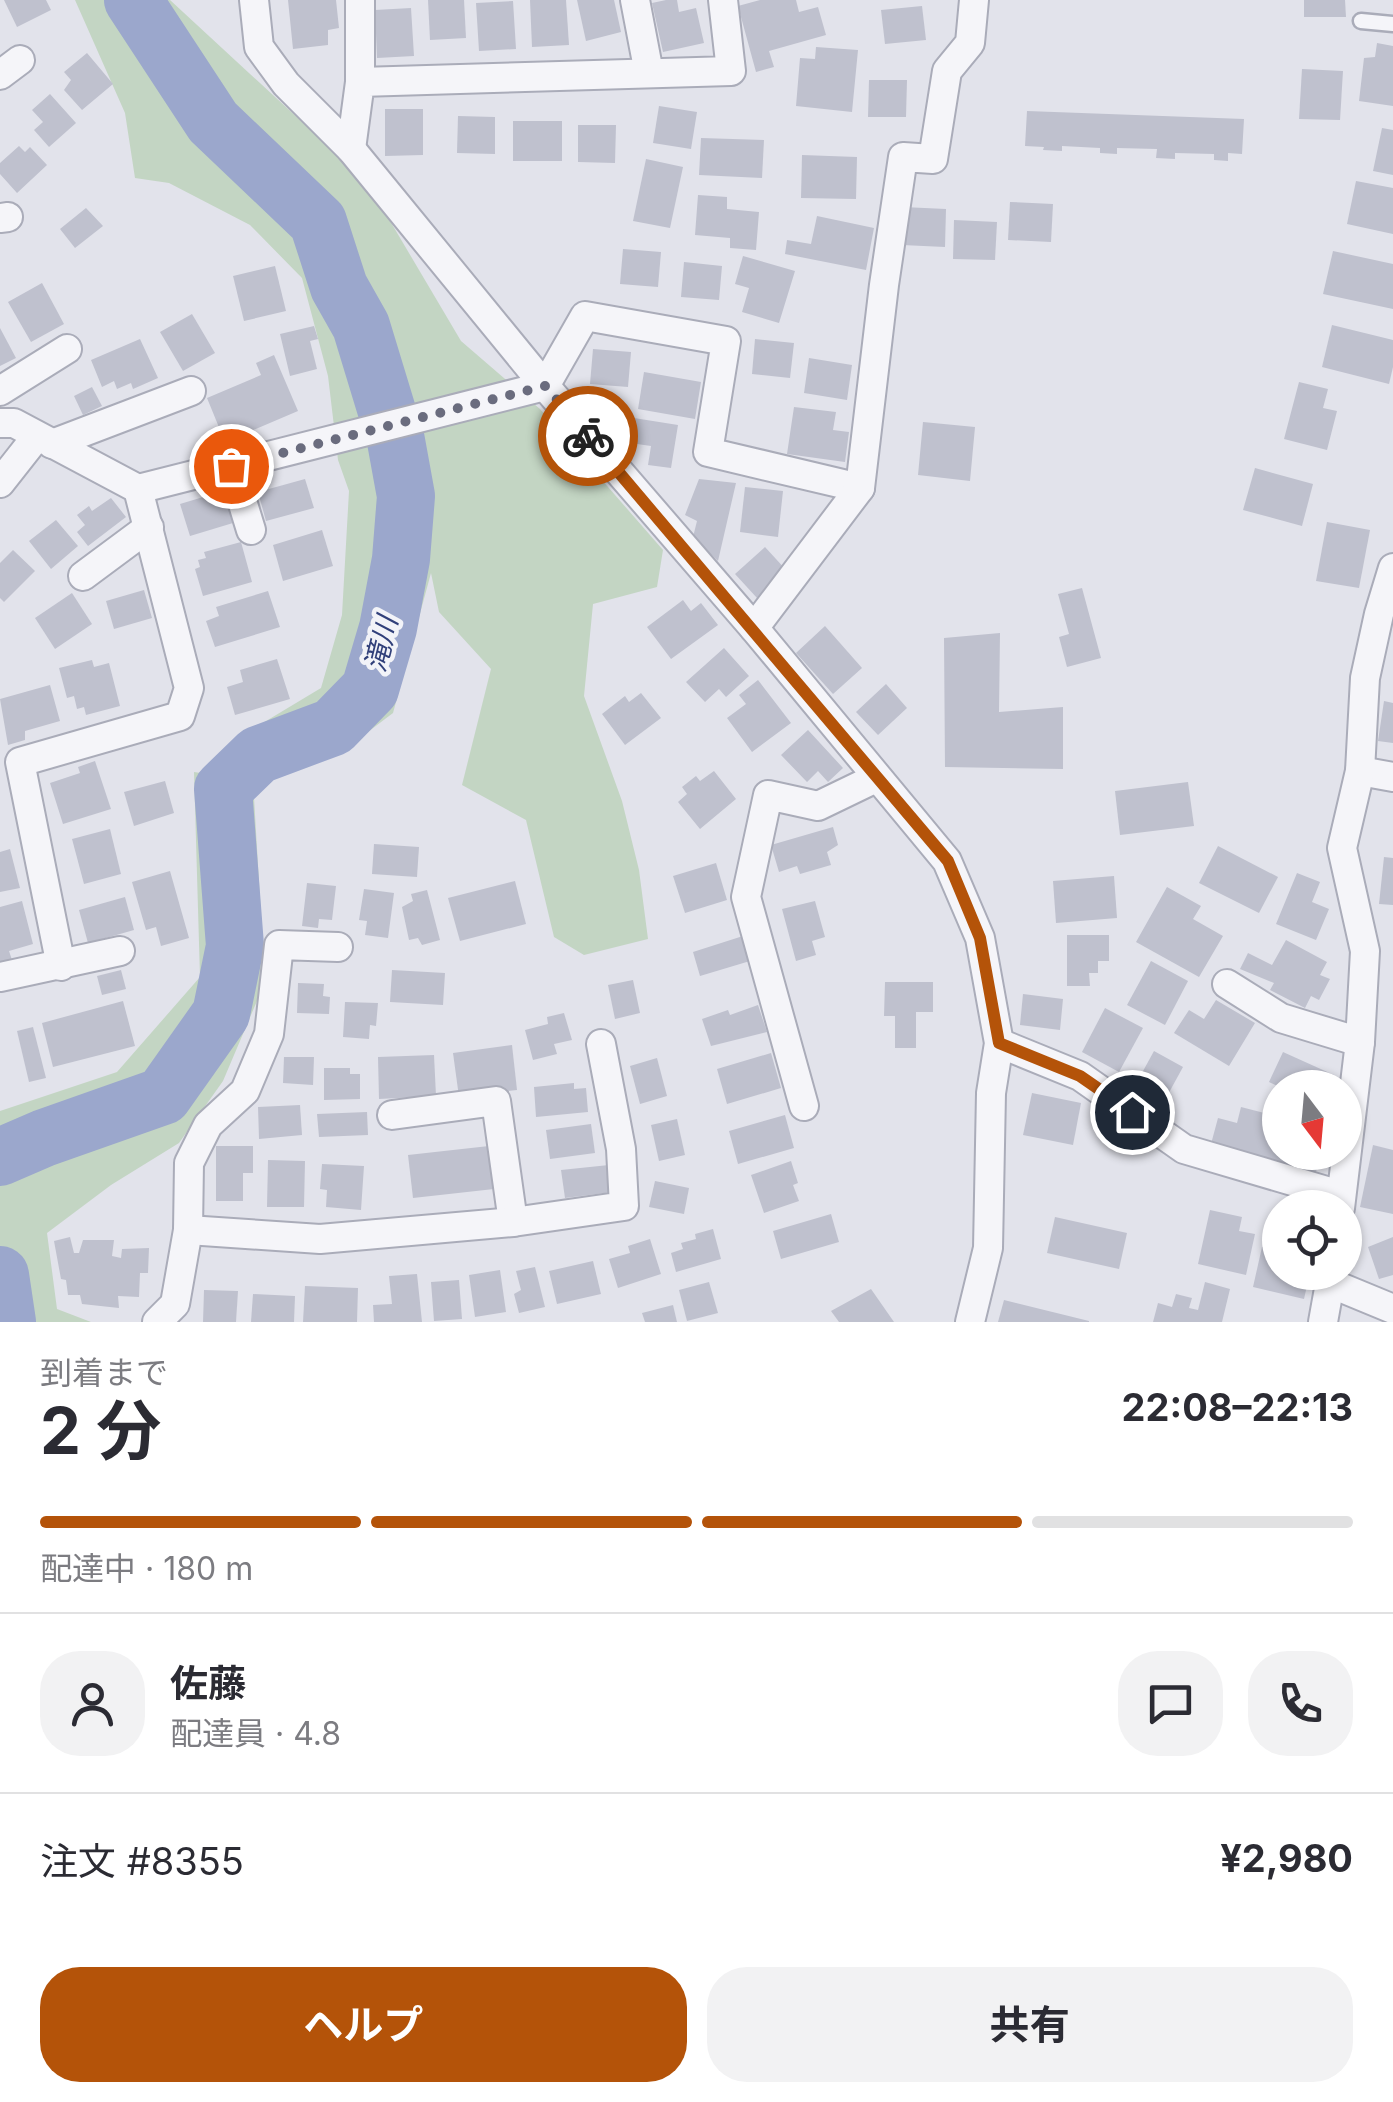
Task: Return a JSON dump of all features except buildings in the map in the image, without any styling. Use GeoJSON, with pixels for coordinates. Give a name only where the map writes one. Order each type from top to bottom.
{"type":"FeatureCollection","features":[{"type":"Feature","properties":{"kind":"street"},"geometry":{"type":"LineString","coordinates":[[254,0],[259,47],[286,84],[351,148],[545,386],[948,861],[980,938],[999,1043],[991,1093],[988,1248],[970,1322]]}},
{"type":"Feature","properties":{"kind":"street"},"geometry":{"type":"LineString","coordinates":[[351,148],[360,82],[360,0]]}},
{"type":"Feature","properties":{"kind":"street"},"geometry":{"type":"LineString","coordinates":[[635,0],[649,73]]}},
{"type":"Feature","properties":{"kind":"street"},"geometry":{"type":"LineString","coordinates":[[360,82],[731,71],[723,0]]}},
{"type":"Feature","properties":{"kind":"street"},"geometry":{"type":"LineString","coordinates":[[754,628],[860,488],[903,157],[933,160],[948,71],[970,42],[974,0]]}},
{"type":"Feature","properties":{"kind":"street"},"geometry":{"type":"LineString","coordinates":[[0,423],[14,422],[138,490],[545,386],[585,316],[726,342],[708,452],[860,488]]}},
{"type":"Feature","properties":{"kind":"street"},"geometry":{"type":"LineString","coordinates":[[0,391],[67,349]]}},
{"type":"Feature","properties":{"kind":"street"},"geometry":{"type":"LineString","coordinates":[[0,483],[45,440],[192,391]]}},
{"type":"Feature","properties":{"kind":"street"},"geometry":{"type":"LineString","coordinates":[[231,466],[250,530]]}},
{"type":"Feature","properties":{"kind":"street"},"geometry":{"type":"LineString","coordinates":[[62,966],[20,762],[180,716],[189,688],[138,490]]}},
{"type":"Feature","properties":{"kind":"street"},"geometry":{"type":"LineString","coordinates":[[82,576],[149,527]]}},
{"type":"Feature","properties":{"kind":"street"},"geometry":{"type":"LineString","coordinates":[[1341,1190],[1360,1042],[1365,951],[1342,848],[1360,771],[1365,678],[1386,615],[1393,568]]}},
{"type":"Feature","properties":{"kind":"street"},"geometry":{"type":"LineString","coordinates":[[1360,771],[1393,777]]}},
{"type":"Feature","properties":{"kind":"street"},"geometry":{"type":"LineString","coordinates":[[804,1106],[746,897],[768,795],[818,806],[876,778]]}},
{"type":"Feature","properties":{"kind":"street"},"geometry":{"type":"LineString","coordinates":[[157,1322],[175,1304],[188,1230],[190,1163],[208,1125],[245,1091],[268,1034],[279,945],[338,947]]}},
{"type":"Feature","properties":{"kind":"street"},"geometry":{"type":"LineString","coordinates":[[0,977],[120,951]]}},
{"type":"Feature","properties":{"kind":"street"},"geometry":{"type":"LineString","coordinates":[[1227,984],[1281,1018],[1360,1042]]}},
{"type":"Feature","properties":{"kind":"street"},"geometry":{"type":"LineString","coordinates":[[999,1043],[1080,1076],[1184,1150],[1306,1190]]}},
{"type":"Feature","properties":{"kind":"street"},"geometry":{"type":"LineString","coordinates":[[188,1230],[320,1239],[513,1222],[624,1206],[620,1150],[600,1044]]}},
{"type":"Feature","properties":{"kind":"street"},"geometry":{"type":"LineString","coordinates":[[392,1115],[496,1101],[513,1222]]}},
{"type":"Feature","properties":{"kind":"street"},"geometry":{"type":"LineString","coordinates":[[1323,1322],[1329,1290]]}},
{"type":"Feature","properties":{"kind":"street"},"geometry":{"type":"LineString","coordinates":[[1356,1290],[1393,1308]]}},
{"type":"Feature","properties":{"kind":"lane"},"geometry":{"type":"LineString","coordinates":[[1361,22],[1393,24]]}},
{"type":"Feature","properties":{"kind":"green space"},"geometry":{"type":"Polygon","coordinates":[[[75,0],[170,0],[367,182],[461,341],[540,409],[663,550],[657,587],[593,604],[584,696],[622,801],[639,870],[648,939],[584,955],[554,937],[526,820],[462,785],[491,669],[439,612],[431,573],[393,713],[348,747],[298,756],[236,739],[321,688],[342,615],[349,491],[338,460],[328,376],[302,278],[250,225],[169,183],[135,178],[125,113],[75,0]]]}},
{"type":"Feature","properties":{"kind":"green space"},"geometry":{"type":"Polygon","coordinates":[[[194,772],[253,781],[265,982],[223,1081],[179,1143],[111,1185],[47,1233],[57,1309],[91,1322],[0,1322],[0,1111],[117,1072],[200,977],[194,772]]]}},
{"type":"Feature","properties":{"kind":"waterway","name":"滝川"},"geometry":{"type":"LineString","coordinates":[[0,1157],[163,1096],[221,1014],[235,946],[223,789],[258,755],[333,727],[370,689],[388,628],[401,559],[406,496],[396,441],[361,326],[339,287],[318,222],[213,122],[133,0]]}},
{"type":"Feature","properties":{"kind":"waterway","name":"滝川"},"geometry":{"type":"LineString","coordinates":[[0,1275],[7,1322]]}},
{"type":"Feature","properties":{"kind":"way so far"},"geometry":{"type":"LineString","coordinates":[[231,466],[545,386],[588,436]]}},
{"type":"Feature","properties":{"kind":"route"},"geometry":{"type":"LineString","coordinates":[[588,436],[948,861],[980,938],[999,1043],[1080,1076],[1132,1112]]}}]}
